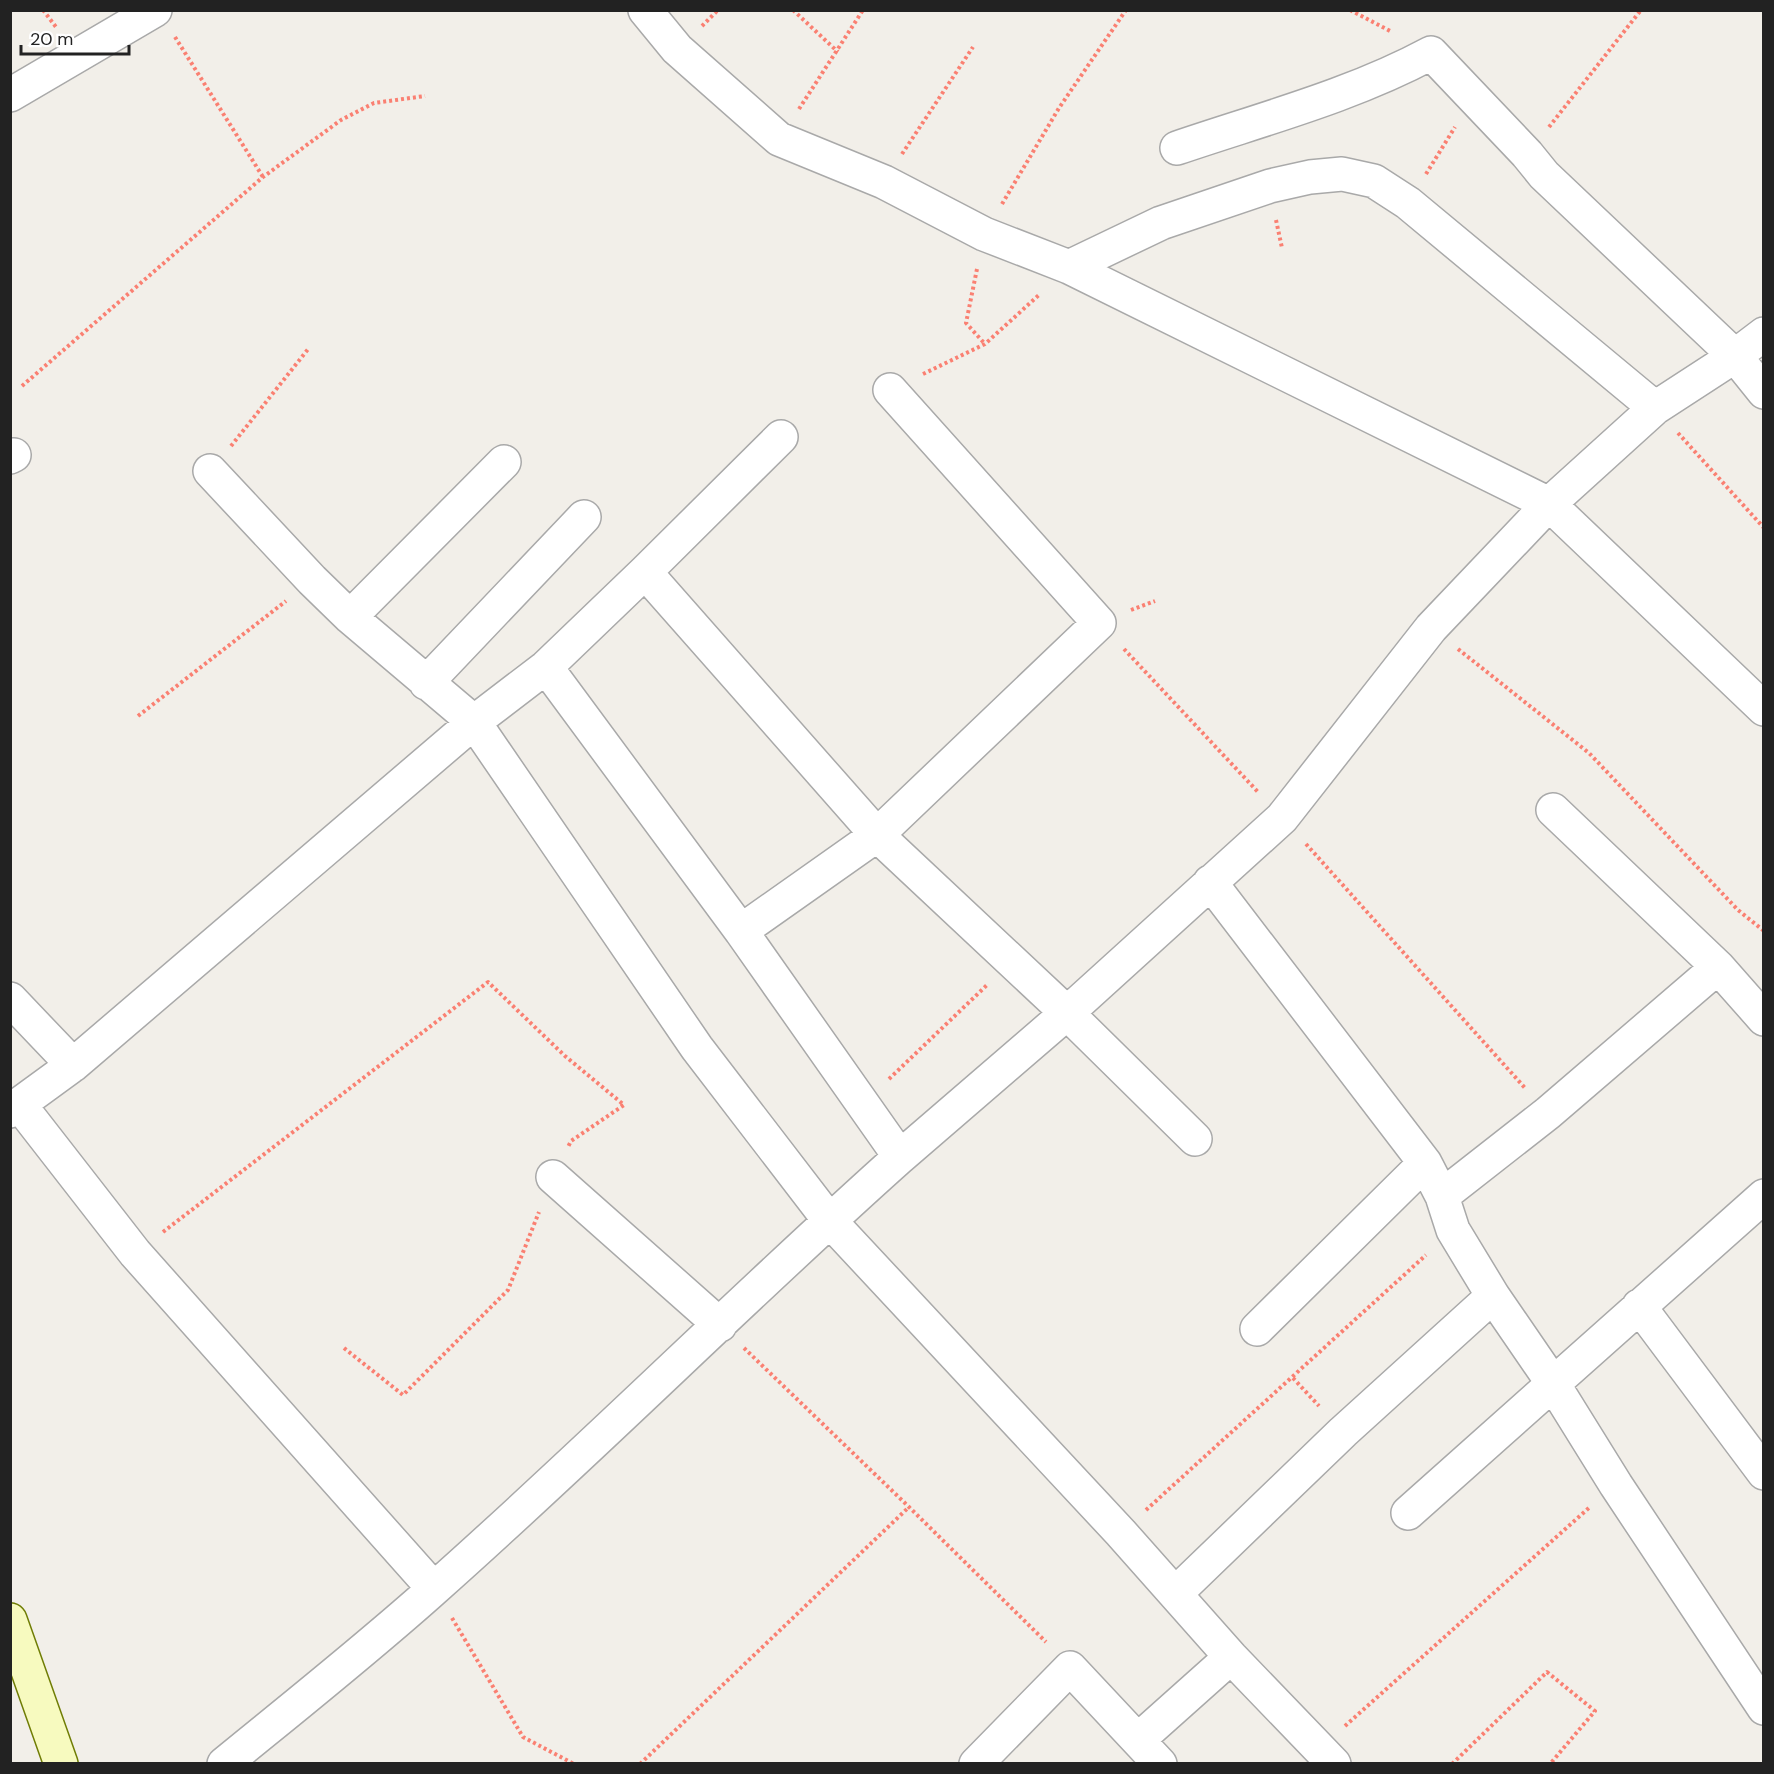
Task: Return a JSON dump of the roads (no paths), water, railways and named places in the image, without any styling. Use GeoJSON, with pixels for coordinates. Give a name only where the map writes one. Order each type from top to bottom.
{"type":"FeatureCollection","features":[{"type":"Feature","properties":{"kind":"street"},"geometry":{"type":"LineString","coordinates":[[645,10],[677,49],[779,139],[884,182],[984,234],[1069,267],[1549,504],[1764,710]]}},
{"type":"Feature","properties":{"kind":"street"},"geometry":{"type":"LineString","coordinates":[[10,95],[163,20]]}},
{"type":"Feature","properties":{"kind":"street"},"geometry":{"type":"LineString","coordinates":[[1176,148],[1359,87],[1431,52],[1544,175],[1736,356],[1764,392]]}},
{"type":"Feature","properties":{"kind":"street"},"geometry":{"type":"LineString","coordinates":[[1069,267],[1161,223],[1270,186],[1310,177],[1342,174],[1374,181],[1408,203],[1655,408]]}},
{"type":"Feature","properties":{"kind":"street"},"geometry":{"type":"LineString","coordinates":[[224,1764],[434,1589],[720,1325],[829,1220],[1067,1013],[1282,818],[1431,628],[1549,504],[1655,408],[1736,356],[1764,334]]}},
{"type":"Feature","properties":{"kind":"street"},"geometry":{"type":"LineString","coordinates":[[741,931],[877,835],[1099,622],[890,390]]}},
{"type":"Feature","properties":{"kind":"street"},"geometry":{"type":"LineString","coordinates":[[434,1589],[135,1253],[15,1108],[73,1065],[474,722],[546,667],[781,437]]}},
{"type":"Feature","properties":{"kind":"street"},"geometry":{"type":"LineString","coordinates":[[350,617],[504,462]]}},
{"type":"Feature","properties":{"kind":"street"},"geometry":{"type":"LineString","coordinates":[[210,471],[312,580],[350,617],[474,722],[697,1048],[829,1220],[1121,1533],[1231,1658],[1327,1756]]}},
{"type":"Feature","properties":{"kind":"street"},"geometry":{"type":"LineString","coordinates":[[426,683],[584,517]]}},
{"type":"Feature","properties":{"kind":"street"},"geometry":{"type":"LineString","coordinates":[[645,572],[877,835],[1067,1013],[1195,1139]]}},
{"type":"Feature","properties":{"kind":"street"},"geometry":{"type":"LineString","coordinates":[[546,667],[741,931],[900,1157]]}},
{"type":"Feature","properties":{"kind":"street"},"geometry":{"type":"LineString","coordinates":[[1553,810],[1718,967],[1764,1019]]}},
{"type":"Feature","properties":{"kind":"street"},"geometry":{"type":"LineString","coordinates":[[1210,882],[1425,1163],[1442,1196],[1453,1230],[1493,1296],[1552,1382],[1616,1485],[1764,1708]]}},
{"type":"Feature","properties":{"kind":"street"},"geometry":{"type":"LineString","coordinates":[[1442,1196],[1548,1113],[1718,967]]}},
{"type":"Feature","properties":{"kind":"street"},"geometry":{"type":"LineString","coordinates":[[10,999],[73,1065]]}},
{"type":"Feature","properties":{"kind":"street"},"geometry":{"type":"LineString","coordinates":[[1257,1329],[1425,1163]]}},
{"type":"Feature","properties":{"kind":"street"},"geometry":{"type":"LineString","coordinates":[[553,1177],[720,1325]]}},
{"type":"Feature","properties":{"kind":"street"},"geometry":{"type":"LineString","coordinates":[[1408,1513],[1552,1382],[1764,1196]]}},
{"type":"Feature","properties":{"kind":"street"},"geometry":{"type":"LineString","coordinates":[[1175,1594],[1343,1432],[1493,1296]]}},
{"type":"Feature","properties":{"kind":"street"},"geometry":{"type":"LineString","coordinates":[[1640,1306],[1764,1473]]}},
{"type":"Feature","properties":{"kind":"street"},"geometry":{"type":"LineString","coordinates":[[10,1620],[62,1764]]}},
{"type":"Feature","properties":{"kind":"street"},"geometry":{"type":"LineString","coordinates":[[1138,1740],[1231,1658]]}},
{"type":"Feature","properties":{"kind":"street"},"geometry":{"type":"LineString","coordinates":[[976,1764],[1070,1668],[1160,1764]]}}]}
